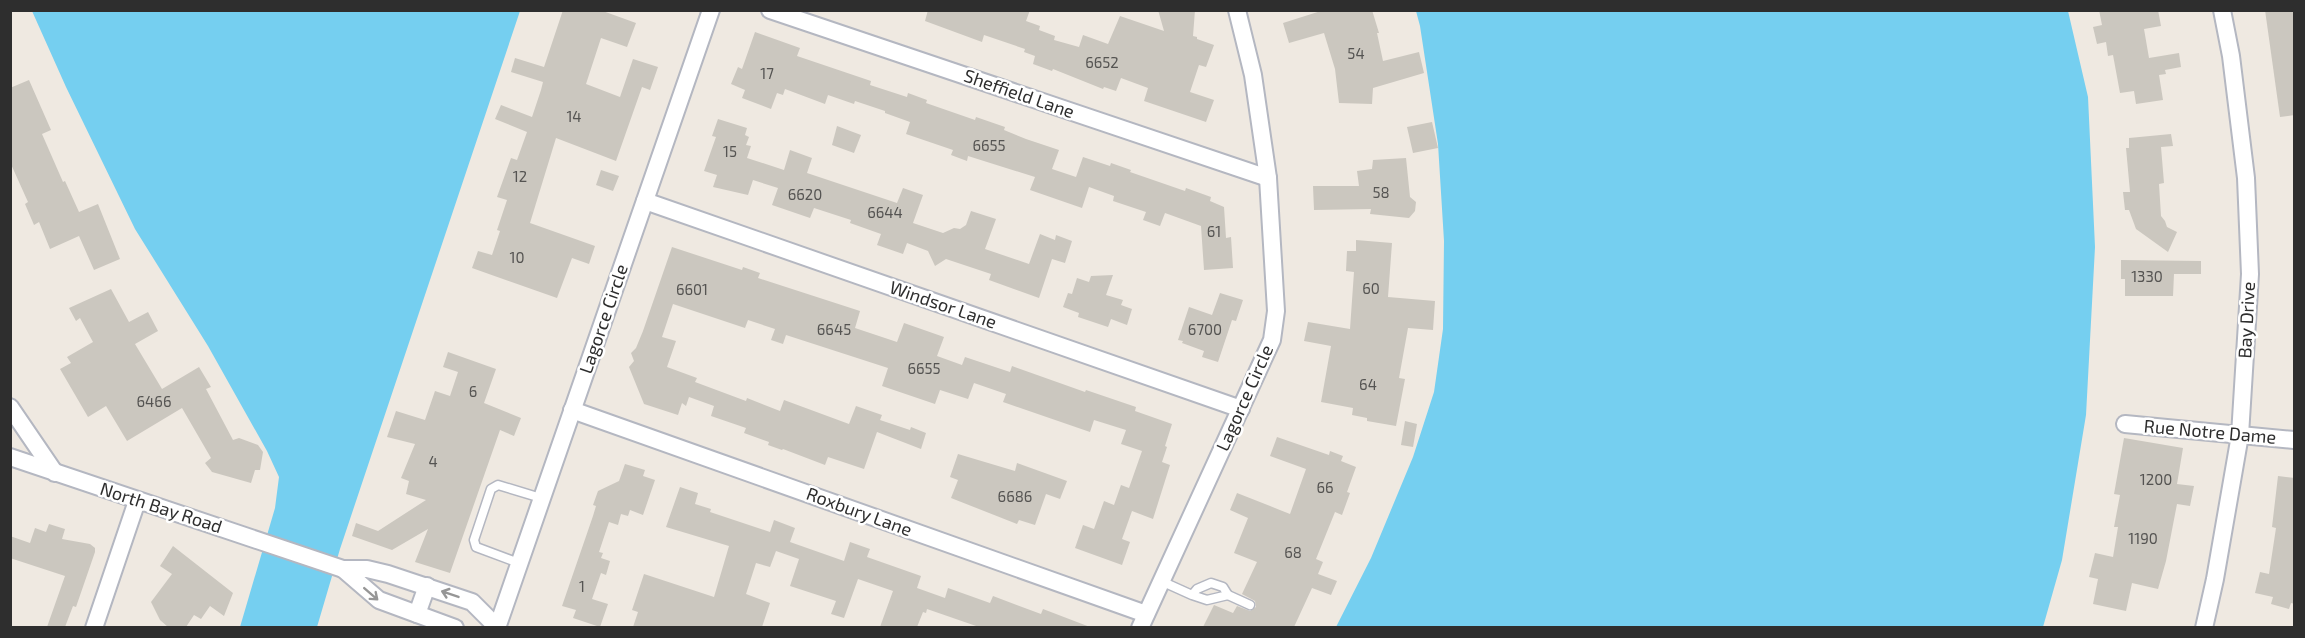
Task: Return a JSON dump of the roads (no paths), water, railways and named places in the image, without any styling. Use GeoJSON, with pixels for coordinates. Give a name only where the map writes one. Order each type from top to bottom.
{"type":"FeatureCollection","features":[{"type":"Feature","properties":{"kind":"street","name":"Lagorce Circle"},"geometry":{"type":"LineString","coordinates":[[496,627],[711,10]]}},
{"type":"Feature","properties":{"kind":"street","name":"Sheffield Lane"},"geometry":{"type":"LineString","coordinates":[[770,10],[1268,178]]}},
{"type":"Feature","properties":{"kind":"street","name":"Lagorce Circle"},"geometry":{"type":"LineString","coordinates":[[1143,621],[1272,340],[1276,311],[1268,178],[1253,75],[1237,10]]}},
{"type":"Feature","properties":{"kind":"street","name":"Bay Drive"},"geometry":{"type":"LineString","coordinates":[[2204,627],[2215,579],[2240,435],[2250,274],[2246,188],[2231,56],[2222,10]]}},
{"type":"Feature","properties":{"kind":"street","name":"Windsor Lane"},"geometry":{"type":"LineString","coordinates":[[645,201],[1241,409]]}},
{"type":"Feature","properties":{"kind":"street"},"geometry":{"type":"LineString","coordinates":[[10,406],[55,473]]}},
{"type":"Feature","properties":{"kind":"street","name":"Roxbury Lane"},"geometry":{"type":"LineString","coordinates":[[572,410],[1143,621]]}},
{"type":"Feature","properties":{"kind":"street","name":"Rue Notre Dame"},"geometry":{"type":"LineString","coordinates":[[2125,424],[2295,440]]}},
{"type":"Feature","properties":{"kind":"street","name":"North Bay Road"},"geometry":{"type":"LineString","coordinates":[[16,463],[55,473],[343,569]]}},
{"type":"Feature","properties":{"kind":"street"},"geometry":{"type":"LineString","coordinates":[[94,627],[137,501]]}},
{"type":"Feature","properties":{"kind":"street"},"geometry":{"type":"LineString","coordinates":[[343,569],[368,569],[472,602],[496,627]]}},
{"type":"Feature","properties":{"kind":"street"},"geometry":{"type":"LineString","coordinates":[[343,569],[379,600],[455,627]]}},
{"type":"Feature","properties":{"kind":"street"},"geometry":{"type":"LineString","coordinates":[[417,614],[427,586]]}},
{"type":"Feature","properties":{"kind":"lane"},"geometry":{"type":"LineString","coordinates":[[519,563],[476,547],[474,540],[491,489],[498,485],[541,498]]}},
{"type":"Feature","properties":{"kind":"lane"},"geometry":{"type":"LineString","coordinates":[[1161,581],[1207,600],[1228,595]]}},
{"type":"Feature","properties":{"kind":"lane"},"geometry":{"type":"LineString","coordinates":[[1192,595],[1197,589],[1211,583],[1223,587],[1228,595],[1250,605]]}},
{"type":"Feature","properties":{"kind":"water"},"geometry":{"type":"Polygon","coordinates":[[[32,11],[520,11],[340,549],[317,627],[240,627],[275,508],[279,477],[267,451],[208,346],[135,229],[32,11]]]}},
{"type":"Feature","properties":{"kind":"water"},"geometry":{"type":"Polygon","coordinates":[[[1416,11],[2068,11],[2088,97],[2095,247],[2086,415],[2062,560],[2043,627],[1336,627],[1371,558],[1413,457],[1434,392],[1443,329],[1444,241],[1438,144],[1416,11]]]}}]}
